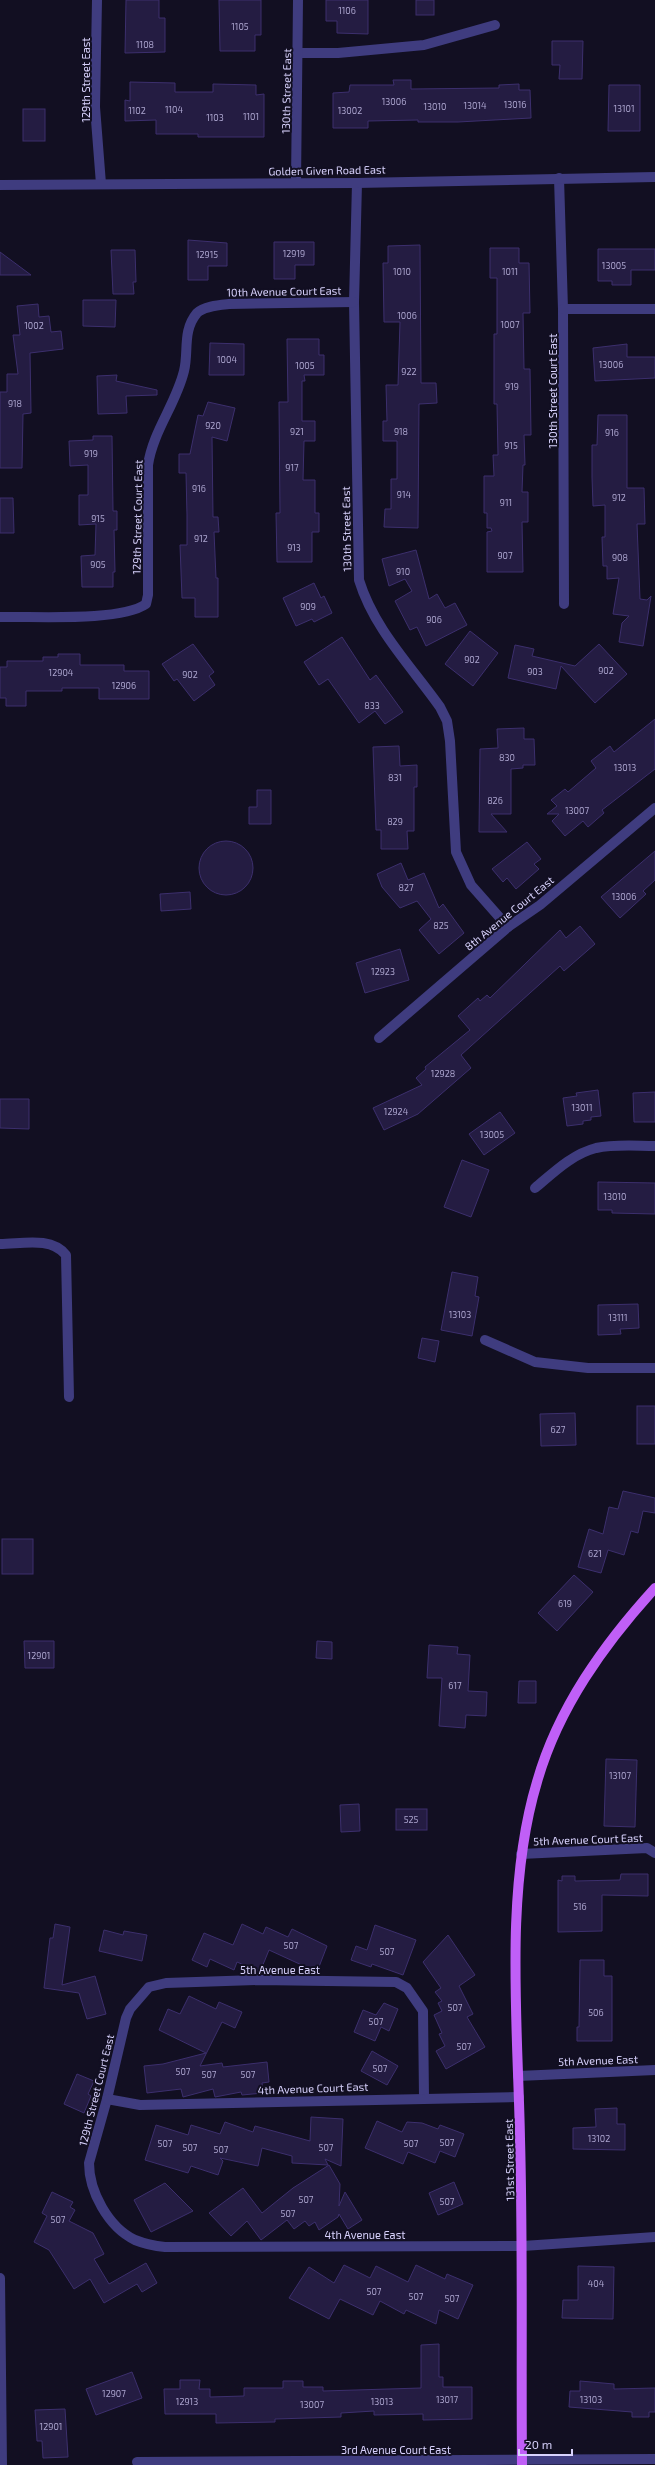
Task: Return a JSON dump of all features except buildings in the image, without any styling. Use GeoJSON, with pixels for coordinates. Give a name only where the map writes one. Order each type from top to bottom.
{"type":"FeatureCollection","features":[{"type":"Feature","properties":{"kind":"main road","name":"131st Street East"},"geometry":{"type":"LineString","coordinates":[[522,2462],[523,2246],[516,1950],[521,1854],[537,1780],[566,1708],[611,1639],[655,1588]]}},
{"type":"Feature","properties":{"kind":"street","name":"129th Street East"},"geometry":{"type":"LineString","coordinates":[[97,0],[98,67],[95,107],[101,184]]}},
{"type":"Feature","properties":{"kind":"street","name":"130th Street East"},"geometry":{"type":"LineString","coordinates":[[296,183],[298,0]]}},
{"type":"Feature","properties":{"kind":"street"},"geometry":{"type":"LineString","coordinates":[[298,52],[338,53],[424,45],[495,24]]}},
{"type":"Feature","properties":{"kind":"street","name":"Golden Given Road East"},"geometry":{"type":"LineString","coordinates":[[0,185],[296,183],[655,177]]}},
{"type":"Feature","properties":{"kind":"street","name":"130th Street Court East"},"geometry":{"type":"LineString","coordinates":[[559,178],[564,309],[564,604]]}},
{"type":"Feature","properties":{"kind":"street","name":"130th Street East"},"geometry":{"type":"LineString","coordinates":[[357,182],[354,302],[359,580],[365,599],[374,616],[394,646],[440,707],[447,721],[452,761],[456,852],[471,885],[508,927]]}},
{"type":"Feature","properties":{"kind":"street","name":"10th Avenue Court East"},"geometry":{"type":"LineString","coordinates":[[194,318],[198,312],[212,306],[229,304],[354,302]]}},
{"type":"Feature","properties":{"kind":"street"},"geometry":{"type":"LineString","coordinates":[[564,309],[655,309]]}},
{"type":"Feature","properties":{"kind":"street","name":"129th Street Court East"},"geometry":{"type":"LineString","coordinates":[[0,617],[106,615],[130,612],[146,604],[148,595],[148,465],[150,447],[180,385],[185,370],[188,329],[194,318]]}},
{"type":"Feature","properties":{"kind":"street","name":"8th Avenue Court East"},"geometry":{"type":"LineString","coordinates":[[380,1038],[508,927],[540,905],[655,808]]}},
{"type":"Feature","properties":{"kind":"street"},"geometry":{"type":"LineString","coordinates":[[535,1188],[561,1166],[577,1156],[596,1148],[655,1146]]}},
{"type":"Feature","properties":{"kind":"street"},"geometry":{"type":"LineString","coordinates":[[0,1244],[48,1243],[60,1247],[66,1255],[68,1266],[69,1397]]}},
{"type":"Feature","properties":{"kind":"street"},"geometry":{"type":"LineString","coordinates":[[485,1340],[535,1362],[588,1368],[655,1368]]}},
{"type":"Feature","properties":{"kind":"street","name":"5th Avenue Court East"},"geometry":{"type":"LineString","coordinates":[[521,1854],[647,1848],[655,1853]]}},
{"type":"Feature","properties":{"kind":"street","name":"5th Avenue East"},"geometry":{"type":"LineString","coordinates":[[142,1994],[149,1987],[166,1983],[259,1980],[396,1982],[407,1988],[416,1998],[423,2011],[424,2097]]}},
{"type":"Feature","properties":{"kind":"street","name":"129th Street Court East"},"geometry":{"type":"LineString","coordinates":[[97,2197],[89,2173],[89,2162],[107,2099],[126,2018],[130,2009],[142,1994]]}},
{"type":"Feature","properties":{"kind":"street","name":"5th Avenue East"},"geometry":{"type":"LineString","coordinates":[[518,2076],[655,2070]]}},
{"type":"Feature","properties":{"kind":"street","name":"4th Avenue Court East"},"geometry":{"type":"LineString","coordinates":[[107,2099],[140,2105],[424,2097],[519,2097]]}},
{"type":"Feature","properties":{"kind":"street","name":"4th Avenue East"},"geometry":{"type":"LineString","coordinates":[[97,2197],[121,2230],[134,2239],[165,2247],[523,2246],[655,2237]]}},
{"type":"Feature","properties":{"kind":"street"},"geometry":{"type":"LineString","coordinates":[[0,2278],[2,2465]]}},
{"type":"Feature","properties":{"kind":"street","name":"3rd Avenue Court East"},"geometry":{"type":"LineString","coordinates":[[137,2462],[522,2462],[655,2459]]}}]}
